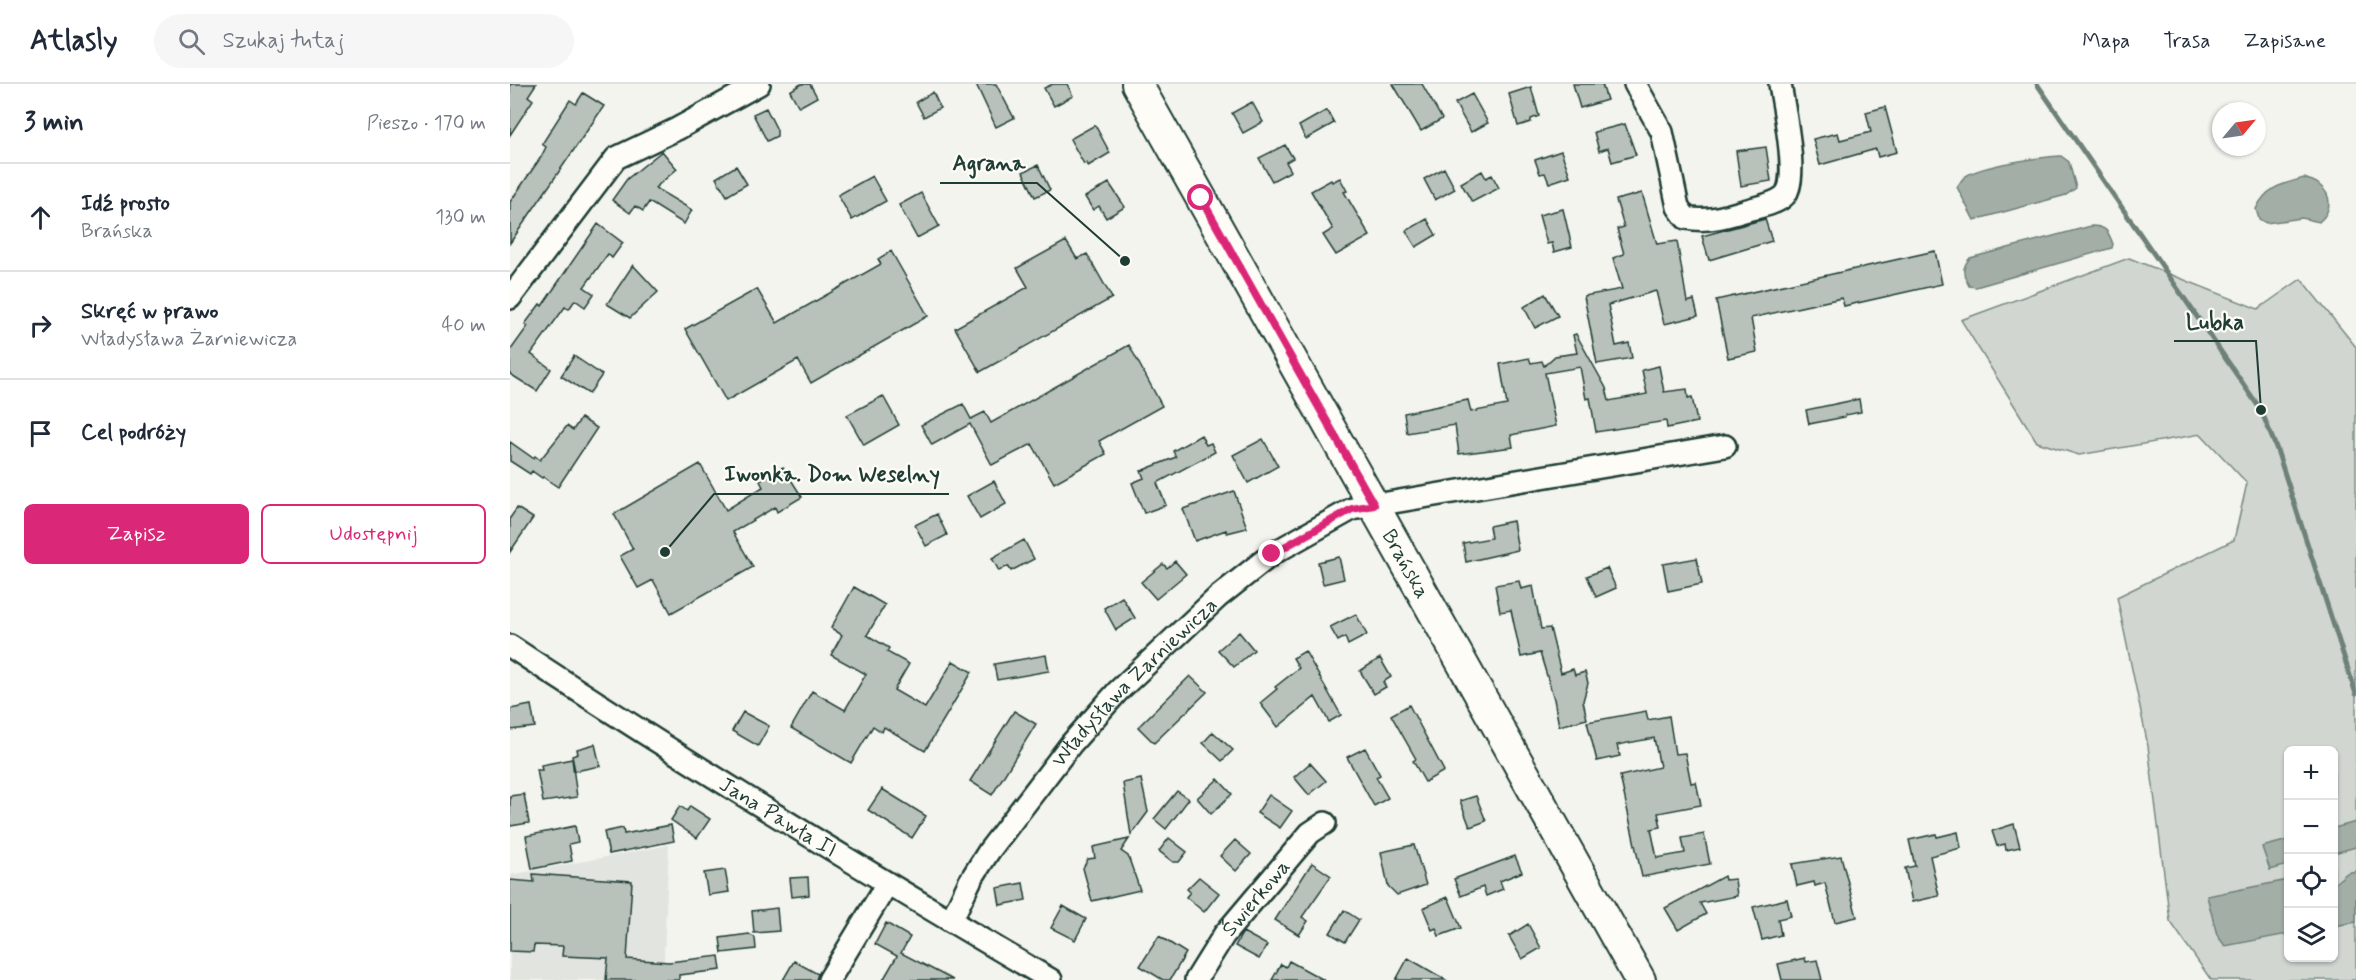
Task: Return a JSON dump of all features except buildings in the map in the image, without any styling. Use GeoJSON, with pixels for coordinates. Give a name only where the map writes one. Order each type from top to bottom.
{"type":"FeatureCollection","features":[{"type":"Feature","properties":{"kind":"street"},"geometry":{"type":"LineString","coordinates":[[510,298],[616,158],[677,129],[759,84]]}},
{"type":"Feature","properties":{"kind":"street","name":"Brańska"},"geometry":{"type":"LineString","coordinates":[[1137,84],[1640,980]]}},
{"type":"Feature","properties":{"kind":"street"},"geometry":{"type":"LineString","coordinates":[[1635,84],[1662,132],[1678,207],[1686,218],[1701,221],[1770,204],[1785,196],[1791,183],[1791,161],[1780,84]]}},
{"type":"Feature","properties":{"kind":"street","name":"Władysława Żarniewicza"},"geometry":{"type":"LineString","coordinates":[[951,921],[970,881],[989,851],[1071,744],[1118,691],[1218,597],[1272,554],[1352,509],[1725,446]]}},
{"type":"Feature","properties":{"kind":"street","name":"Jana Pawła II"},"geometry":{"type":"LineString","coordinates":[[510,646],[641,732],[887,884],[1051,980]]}},
{"type":"Feature","properties":{"kind":"street","name":"Świerkowa"},"geometry":{"type":"LineString","coordinates":[[1196,980],[1224,935],[1310,833],[1325,823]]}},
{"type":"Feature","properties":{"kind":"street"},"geometry":{"type":"LineString","coordinates":[[829,980],[887,884]]}},
{"type":"Feature","properties":{"kind":"shaded area"},"geometry":{"type":"Polygon","coordinates":[[[2061,156],[2069,162],[2076,188],[2066,195],[1974,220],[1957,187],[1962,179],[1985,168],[2061,156]]]}},
{"type":"Feature","properties":{"kind":"shaded area"},"geometry":{"type":"Polygon","coordinates":[[[2304,178],[2323,188],[2328,198],[2328,208],[2319,222],[2302,218],[2266,223],[2259,219],[2256,209],[2270,191],[2304,178]]]}},
{"type":"Feature","properties":{"kind":"shaded area"},"geometry":{"type":"Polygon","coordinates":[[[2091,226],[2106,230],[2113,244],[2112,248],[1976,287],[1969,286],[1964,275],[1964,268],[1970,258],[2091,226]]]}},
{"type":"Feature","properties":{"kind":"shaded area"},"geometry":{"type":"Polygon","coordinates":[[[2129,258],[2258,309],[2301,279],[2356,347],[2356,980],[2211,980],[2170,921],[2148,746],[2117,597],[2234,540],[2247,483],[2201,434],[2079,455],[2037,442],[1961,320],[2129,258]]]}},
{"type":"Feature","properties":{"kind":"shaded area"},"geometry":{"type":"Polygon","coordinates":[[[2356,822],[2356,847],[2338,852],[2338,827],[2356,822]]]}},
{"type":"Feature","properties":{"kind":"shaded area"},"geometry":{"type":"Polygon","coordinates":[[[2284,841],[2284,866],[2270,870],[2262,847],[2284,841]]]}},
{"type":"Feature","properties":{"kind":"shaded area"},"geometry":{"type":"Polygon","coordinates":[[[669,845],[663,980],[510,980],[510,875],[669,845]]]}},
{"type":"Feature","properties":{"kind":"shaded area"},"geometry":{"type":"Polygon","coordinates":[[[2356,871],[2356,922],[2338,925],[2338,881],[2347,873],[2356,871]]]}},
{"type":"Feature","properties":{"kind":"shaded area"},"geometry":{"type":"Polygon","coordinates":[[[2284,881],[2284,935],[2225,946],[2217,935],[2207,896],[2284,881]]]}},
{"type":"Feature","properties":{"kind":"waterway"},"geometry":{"type":"LineString","coordinates":[[2037,84],[2261,410],[2277,450],[2356,694]]}},
{"type":"Feature","properties":{"kind":"place","name":"Agrana"},"geometry":{"type":"Point","coordinates":[1125,261]}},
{"type":"Feature","properties":{"kind":"place","name":"Lubka"},"geometry":{"type":"Point","coordinates":[2261,410]}},
{"type":"Feature","properties":{"kind":"place","name":"Iwonka. Dom Weselny"},"geometry":{"type":"Point","coordinates":[665,552]}},
{"type":"Feature","properties":{"kind":"route"},"geometry":{"type":"LineString","coordinates":[[1201,198],[1374,505],[1352,509],[1272,554]]}}]}
